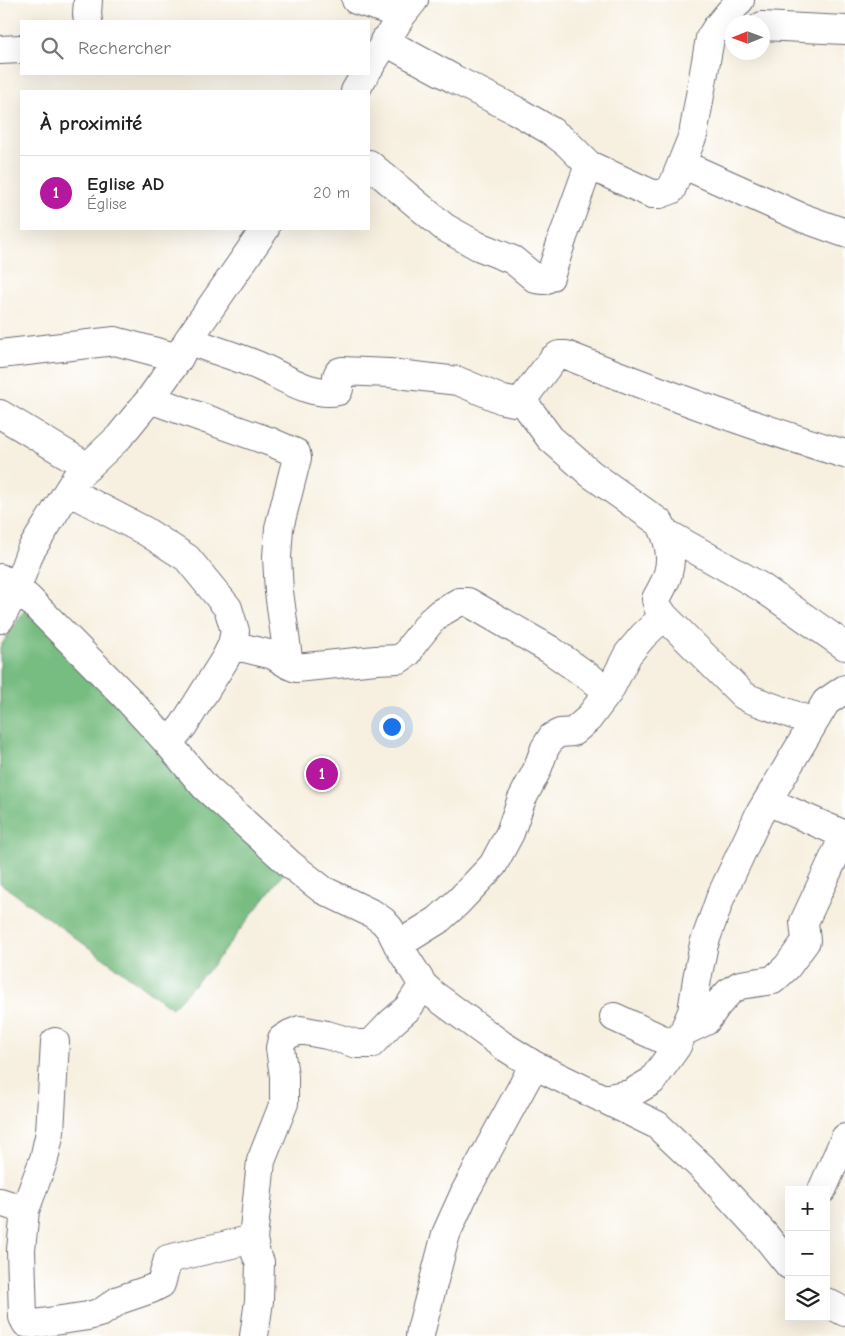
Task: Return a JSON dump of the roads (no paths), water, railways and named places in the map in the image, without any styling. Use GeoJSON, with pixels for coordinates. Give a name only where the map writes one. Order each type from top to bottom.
{"type":"FeatureCollection","features":[{"type":"Feature","properties":{"kind":"street"},"geometry":{"type":"LineString","coordinates":[[88,0],[88,20]]}},
{"type":"Feature","properties":{"kind":"street"},"geometry":{"type":"LineString","coordinates":[[356,0],[408,7],[373,59],[454,79],[544,127],[567,143],[589,165],[652,194],[660,194],[671,190],[693,135],[710,38],[725,27]]}},
{"type":"Feature","properties":{"kind":"street"},"geometry":{"type":"LineString","coordinates":[[732,15],[740,0]]}},
{"type":"Feature","properties":{"kind":"street"},"geometry":{"type":"LineString","coordinates":[[770,26],[845,30]]}},
{"type":"Feature","properties":{"kind":"street"},"geometry":{"type":"LineString","coordinates":[[0,50],[20,49]]}},
{"type":"Feature","properties":{"kind":"street"},"geometry":{"type":"LineString","coordinates":[[356,90],[364,75]]}},
{"type":"Feature","properties":{"kind":"street"},"geometry":{"type":"LineString","coordinates":[[682,164],[803,218],[845,233]]}},
{"type":"Feature","properties":{"kind":"street"},"geometry":{"type":"LineString","coordinates":[[370,165],[444,227],[478,246],[513,260],[536,279],[544,280],[550,278],[589,165]]}},
{"type":"Feature","properties":{"kind":"street"},"geometry":{"type":"LineString","coordinates":[[0,619],[9,583],[76,478],[119,437],[150,399],[264,230]]}},
{"type":"Feature","properties":{"kind":"street"},"geometry":{"type":"LineString","coordinates":[[0,354],[115,341],[184,349],[254,364],[310,390],[322,392],[338,391],[337,376],[342,371],[389,373],[458,381],[503,400],[514,402],[522,400],[553,359],[559,355],[566,355],[776,433],[845,454]]}},
{"type":"Feature","properties":{"kind":"street"},"geometry":{"type":"LineString","coordinates":[[150,399],[271,442],[296,453],[297,458],[280,528],[277,557],[279,592],[288,665]]}},
{"type":"Feature","properties":{"kind":"street"},"geometry":{"type":"LineString","coordinates":[[522,400],[550,438],[591,474],[660,522],[666,533],[670,553],[669,573],[656,599],[658,607],[664,616],[743,695],[814,722]]}},
{"type":"Feature","properties":{"kind":"street"},"geometry":{"type":"LineString","coordinates":[[0,414],[88,467]]}},
{"type":"Feature","properties":{"kind":"street"},"geometry":{"type":"LineString","coordinates":[[68,491],[145,531],[186,558],[228,608],[234,631],[232,645],[226,659],[183,726],[168,743]]}},
{"type":"Feature","properties":{"kind":"street"},"geometry":{"type":"LineString","coordinates":[[666,533],[761,587],[845,646]]}},
{"type":"Feature","properties":{"kind":"street"},"geometry":{"type":"LineString","coordinates":[[9,583],[125,696],[205,787],[291,865],[323,890],[373,914],[383,921],[390,929],[424,985],[434,995],[494,1040],[534,1065],[657,1125],[708,1173],[785,1258]]}},
{"type":"Feature","properties":{"kind":"street"},"geometry":{"type":"LineString","coordinates":[[232,645],[273,655],[296,668],[399,659],[408,653],[412,644],[440,613],[459,602],[468,602],[549,649],[609,691]]}},
{"type":"Feature","properties":{"kind":"street"},"geometry":{"type":"LineString","coordinates":[[398,945],[438,920],[493,865],[510,833],[521,801],[537,770],[545,748],[552,737],[572,732],[588,719],[609,691],[628,654],[664,616]]}},
{"type":"Feature","properties":{"kind":"street"},"geometry":{"type":"LineString","coordinates":[[603,1099],[630,1094],[652,1080],[681,1038],[692,1012],[704,944],[721,896],[759,815],[826,702],[845,689]]}},
{"type":"Feature","properties":{"kind":"street"},"geometry":{"type":"LineString","coordinates":[[681,1038],[706,1020],[729,992],[740,986],[773,980],[793,960],[806,941],[804,922],[845,835],[767,801]]}},
{"type":"Feature","properties":{"kind":"street"},"geometry":{"type":"LineString","coordinates":[[254,1336],[259,1302],[260,1262],[253,1239],[261,1161],[284,1103],[284,1076],[280,1048],[282,1039],[300,1030],[327,1035],[357,1044],[371,1044],[408,1008],[424,985]]}},
{"type":"Feature","properties":{"kind":"street"},"geometry":{"type":"LineString","coordinates":[[614,1017],[681,1038]]}},
{"type":"Feature","properties":{"kind":"street"},"geometry":{"type":"LineString","coordinates":[[55,1042],[50,1132],[44,1159],[25,1210],[21,1250],[22,1317],[26,1323],[34,1324],[88,1316],[102,1312],[119,1300],[161,1284],[168,1259],[253,1239]]}},
{"type":"Feature","properties":{"kind":"street"},"geometry":{"type":"LineString","coordinates":[[420,1336],[446,1234],[465,1192],[534,1065]]}},
{"type":"Feature","properties":{"kind":"street"},"geometry":{"type":"LineString","coordinates":[[824,1186],[845,1138]]}},
{"type":"Feature","properties":{"kind":"street"},"geometry":{"type":"LineString","coordinates":[[0,1202],[25,1210]]}},
{"type":"Feature","properties":{"kind":"street"},"geometry":{"type":"LineString","coordinates":[[830,1304],[845,1312]]}},
{"type":"Feature","properties":{"kind":"place","name":"Eglise AD"},"geometry":{"type":"Point","coordinates":[322,774]}}]}
